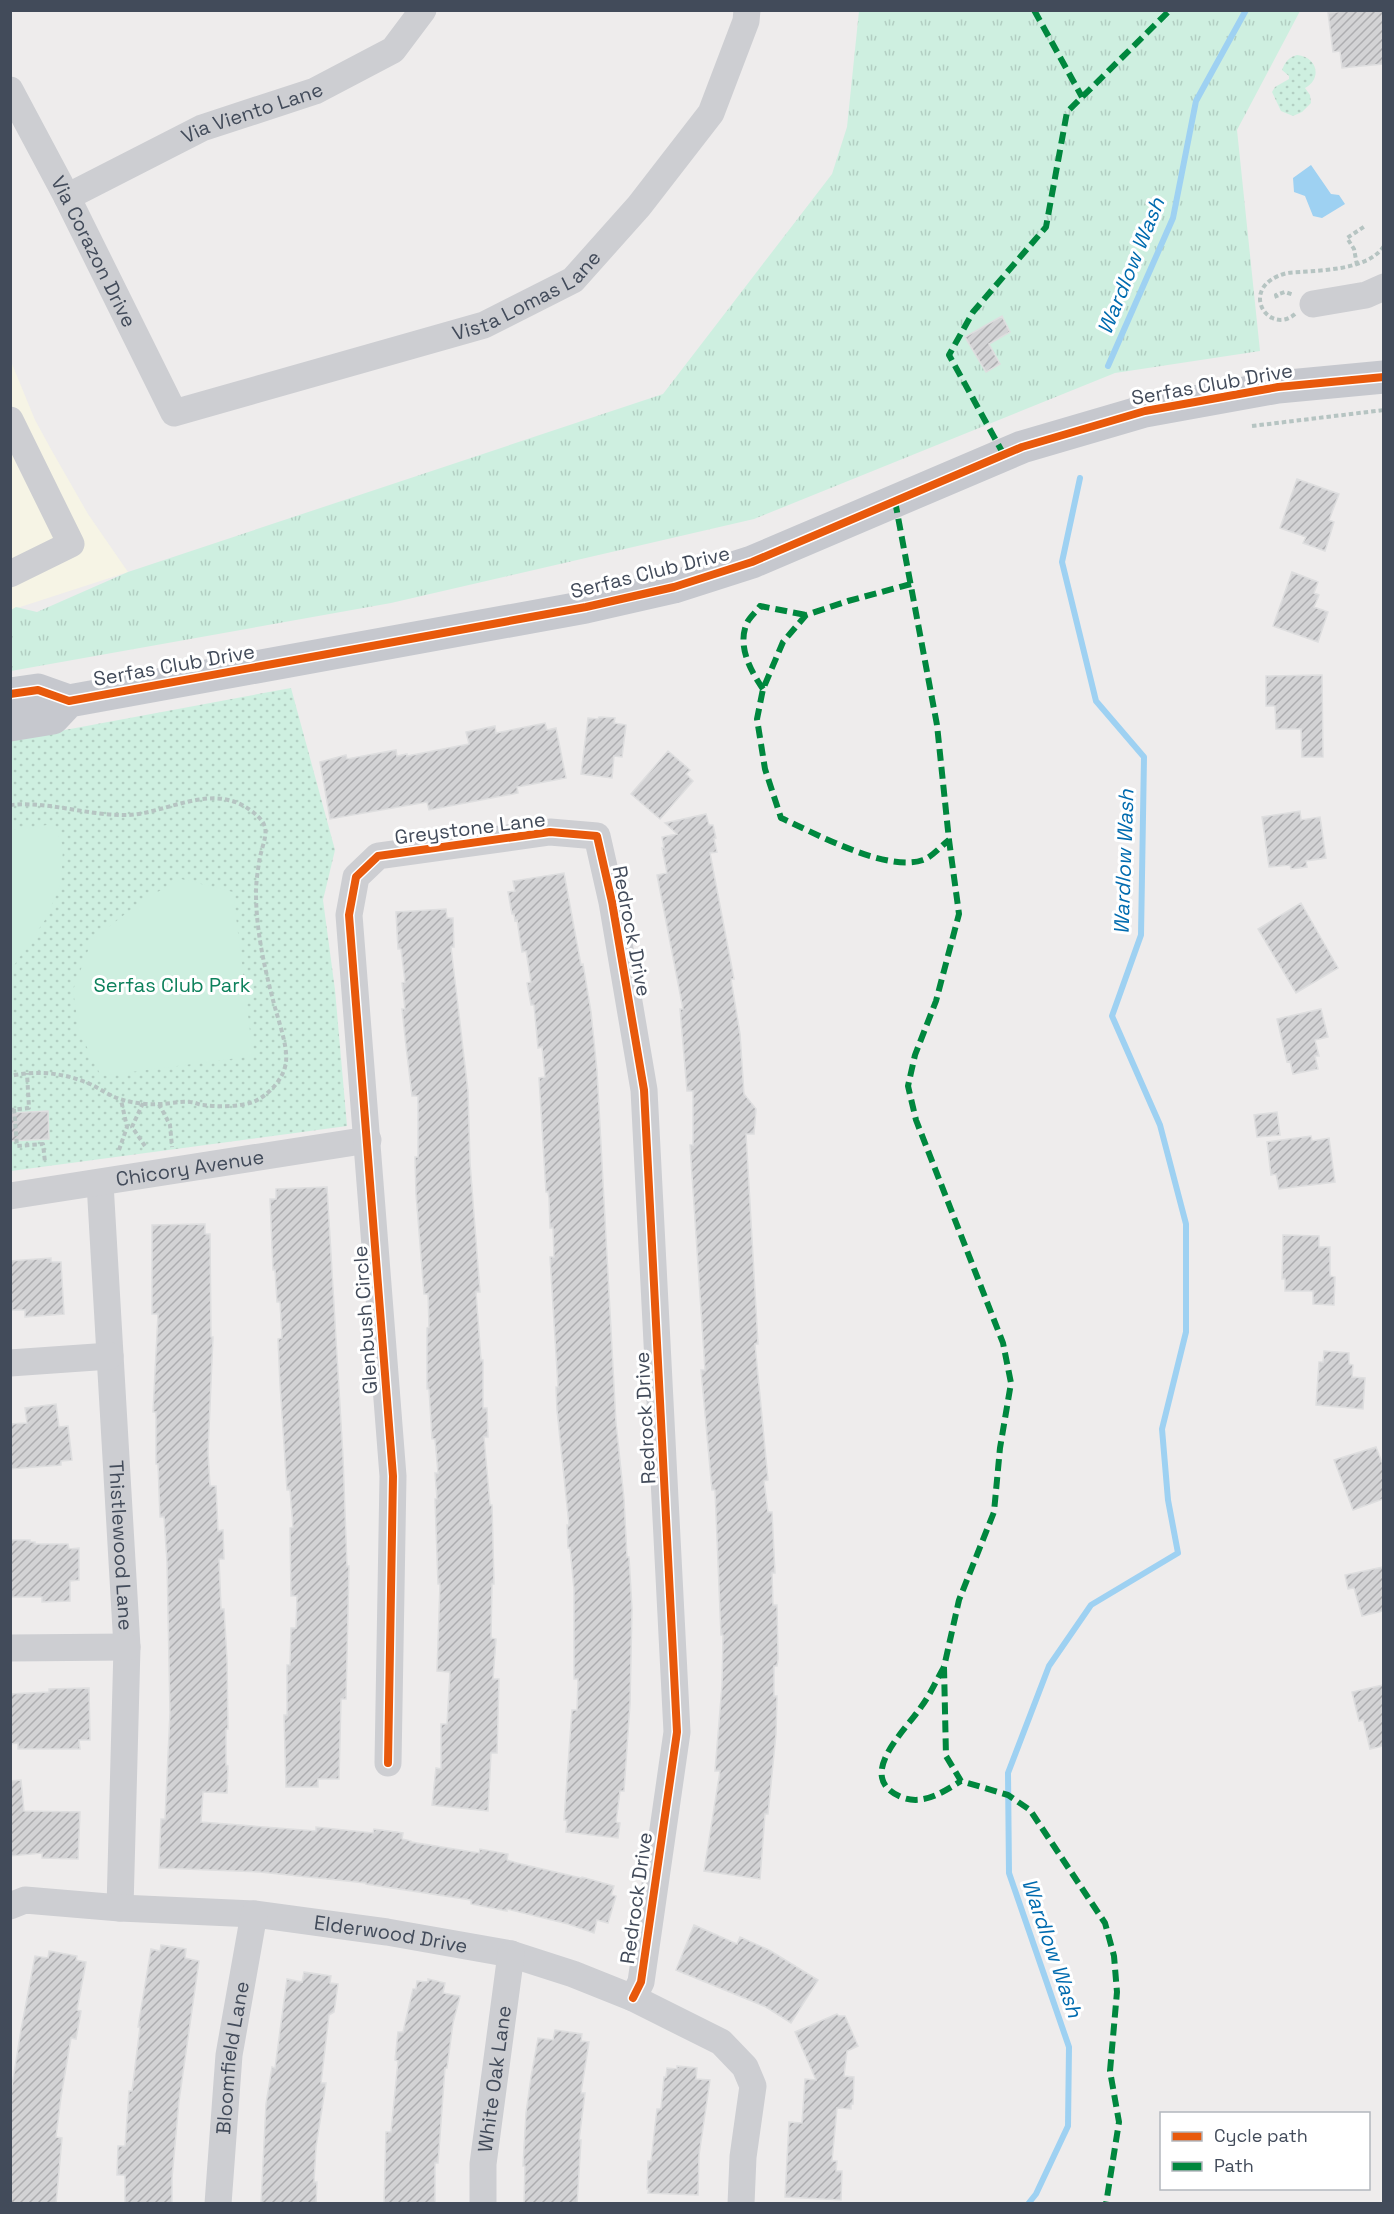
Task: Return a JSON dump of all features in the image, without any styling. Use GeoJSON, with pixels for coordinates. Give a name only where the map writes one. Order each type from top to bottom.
{"type":"FeatureCollection","features":[{"type":"Feature","properties":{"kind":"main road","name":"Serfas Club Drive"},"geometry":{"type":"LineString","coordinates":[[10,694],[38,690],[69,701],[574,609],[674,587],[752,562],[1022,447],[1144,411],[1278,387],[1383,377]]}},
{"type":"Feature","properties":{"kind":"main road","name":"Serfas Club Drive"},"geometry":{"type":"LineString","coordinates":[[10,725],[53,717],[69,701]]}},
{"type":"Feature","properties":{"kind":"street","name":"Via Viento Lane"},"geometry":{"type":"LineString","coordinates":[[67,197],[202,128],[315,92],[393,50],[423,10]]}},
{"type":"Feature","properties":{"kind":"street","name":"Vista Lomas Lane"},"geometry":{"type":"LineString","coordinates":[[174,413],[484,325],[573,280],[639,206],[711,112],[746,21],[747,10]]}},
{"type":"Feature","properties":{"kind":"street","name":"Via Corazon Drive"},"geometry":{"type":"LineString","coordinates":[[10,90],[67,197],[174,413]]}},
{"type":"Feature","properties":{"kind":"street"},"geometry":{"type":"LineString","coordinates":[[1313,304],[1366,295],[1383,287]]}},
{"type":"Feature","properties":{"kind":"street"},"geometry":{"type":"LineString","coordinates":[[10,420],[71,544],[10,574]]}},
{"type":"Feature","properties":{"kind":"street","name":"Greystone Lane"},"geometry":{"type":"LineString","coordinates":[[356,877],[378,856],[550,832],[597,836]]}},
{"type":"Feature","properties":{"kind":"street","name":"Redrock Drive"},"geometry":{"type":"LineString","coordinates":[[597,836],[612,902],[644,1090],[677,1732],[641,1982],[633,1998]]}},
{"type":"Feature","properties":{"kind":"street","name":"Glenbush Circle"},"geometry":{"type":"LineString","coordinates":[[356,877],[349,915],[393,1476],[388,1763]]}},
{"type":"Feature","properties":{"kind":"street","name":"Chicory Avenue"},"geometry":{"type":"LineString","coordinates":[[10,1196],[368,1140]]}},
{"type":"Feature","properties":{"kind":"street","name":"Thistlewood Lane"},"geometry":{"type":"LineString","coordinates":[[100,1183],[127,1647],[120,1908]]}},
{"type":"Feature","properties":{"kind":"street"},"geometry":{"type":"LineString","coordinates":[[10,1363],[110,1356]]}},
{"type":"Feature","properties":{"kind":"street"},"geometry":{"type":"LineString","coordinates":[[10,1648],[127,1647]]}},
{"type":"Feature","properties":{"kind":"street","name":"Elderwood Drive"},"geometry":{"type":"LineString","coordinates":[[10,1906],[26,1900],[120,1908],[254,1914],[387,1932],[511,1954],[573,1974],[633,1998],[721,2042],[745,2067],[753,2086],[743,2157],[741,2204]]}},
{"type":"Feature","properties":{"kind":"street","name":"Bloomfield Lane"},"geometry":{"type":"LineString","coordinates":[[218,2204],[229,2055],[254,1914]]}},
{"type":"Feature","properties":{"kind":"street","name":"White Oak Lane"},"geometry":{"type":"LineString","coordinates":[[483,2204],[483,2164],[511,1954]]}},
{"type":"Feature","properties":{"kind":"path"},"geometry":{"type":"LineString","coordinates":[[1357,265],[1354,249],[1347,238],[1365,226]]}},
{"type":"Feature","properties":{"kind":"path"},"geometry":{"type":"LineString","coordinates":[[1252,426],[1383,410]]}},
{"type":"Feature","properties":{"kind":"path"},"geometry":{"type":"LineString","coordinates":[[10,805],[32,803],[105,814],[129,815],[158,810],[185,801],[209,798],[235,801],[251,810],[263,822],[267,836],[260,857],[256,893],[263,962],[287,1061],[282,1075],[268,1093],[252,1102],[235,1105],[202,1105],[193,1102],[143,1103],[121,1100],[74,1078],[44,1072],[10,1076]]}},
{"type":"Feature","properties":{"kind":"path"},"geometry":{"type":"LineString","coordinates":[[27,1074],[29,1108],[12,1110],[17,1146],[43,1144],[45,1162]]}},
{"type":"Feature","properties":{"kind":"path"},"geometry":{"type":"LineString","coordinates":[[121,1100],[129,1127],[145,1146]]}},
{"type":"Feature","properties":{"kind":"path"},"geometry":{"type":"LineString","coordinates":[[119,1150],[143,1103]]}},
{"type":"Feature","properties":{"kind":"path"},"geometry":{"type":"LineString","coordinates":[[159,1104],[170,1125],[173,1147],[164,1149]]}},
{"type":"Feature","properties":{"kind":"shaded area"},"geometry":{"type":"Polygon","coordinates":[[[10,359],[35,420],[52,451],[88,514],[128,572],[11,610],[10,359]]]}},
{"type":"Feature","properties":{"kind":"green space"},"geometry":{"type":"Polygon","coordinates":[[[859,11],[1300,11],[1237,130],[1260,351],[1115,373],[754,519],[391,603],[11,671],[11,610],[16,607],[37,612],[128,572],[663,394],[832,174],[847,127],[859,11]]]}},
{"type":"Feature","properties":{"kind":"green space"},"geometry":{"type":"Polygon","coordinates":[[[1297,55],[1310,60],[1315,74],[1314,79],[1305,88],[1310,95],[1311,103],[1302,112],[1293,116],[1281,111],[1272,92],[1275,87],[1289,79],[1289,76],[1282,70],[1288,60],[1297,55]]]}},
{"type":"Feature","properties":{"kind":"green space","name":"Serfas Club Park"},"geometry":{"type":"Polygon","coordinates":[[[291,688],[335,850],[323,900],[335,990],[347,1126],[11,1171],[11,740],[291,688]]]}},
{"type":"Feature","properties":{"kind":"green space"},"geometry":{"type":"Polygon","coordinates":[[[54,824],[63,847],[61,882],[47,917],[11,970],[11,830],[54,824]]]}},
{"type":"Feature","properties":{"kind":"green space"},"geometry":{"type":"Polygon","coordinates":[[[181,879],[233,892],[253,1056],[101,1076],[79,1031],[73,990],[92,940],[143,900],[181,879]]]}},
{"type":"Feature","properties":{"kind":"water"},"geometry":{"type":"Polygon","coordinates":[[[1311,165],[1331,194],[1339,195],[1345,204],[1322,218],[1313,216],[1305,196],[1294,192],[1293,178],[1311,165]]]}},
{"type":"Feature","properties":{"kind":"building"},"geometry":{"type":"Polygon","coordinates":[[[1383,10],[1383,64],[1342,68],[1340,51],[1333,52],[1328,13],[1383,10]]]}},
{"type":"Feature","properties":{"kind":"building"},"geometry":{"type":"Polygon","coordinates":[[[1002,316],[1010,332],[989,344],[1000,364],[986,372],[965,337],[1002,316]]]}},
{"type":"Feature","properties":{"kind":"building"},"geometry":{"type":"Polygon","coordinates":[[[1297,479],[1339,494],[1329,520],[1334,522],[1325,551],[1303,543],[1306,537],[1280,528],[1297,479]]]}},
{"type":"Feature","properties":{"kind":"building"},"geometry":{"type":"Polygon","coordinates":[[[1292,572],[1318,582],[1314,593],[1319,595],[1314,607],[1328,612],[1318,642],[1273,626],[1292,572]]]}},
{"type":"Feature","properties":{"kind":"building"},"geometry":{"type":"Polygon","coordinates":[[[1322,675],[1323,757],[1302,757],[1301,729],[1276,729],[1275,706],[1266,706],[1266,676],[1322,675]]]}},
{"type":"Feature","properties":{"kind":"building"},"geometry":{"type":"Polygon","coordinates":[[[599,717],[615,718],[614,723],[626,725],[622,757],[614,756],[612,778],[581,774],[588,718],[598,719],[599,717]]]}},
{"type":"Feature","properties":{"kind":"building"},"geometry":{"type":"Polygon","coordinates":[[[545,723],[547,730],[556,728],[566,778],[517,787],[518,793],[429,810],[427,802],[330,819],[320,762],[346,755],[347,759],[396,750],[397,756],[407,754],[407,756],[469,744],[466,732],[495,726],[496,733],[545,723]]]}},
{"type":"Feature","properties":{"kind":"building"},"geometry":{"type":"Polygon","coordinates":[[[668,751],[690,770],[686,774],[693,781],[660,819],[631,794],[668,751]]]}},
{"type":"Feature","properties":{"kind":"building"},"geometry":{"type":"Polygon","coordinates":[[[1300,811],[1301,820],[1320,817],[1326,858],[1306,861],[1307,867],[1291,869],[1290,865],[1269,867],[1262,817],[1300,811]]]}},
{"type":"Feature","properties":{"kind":"building"},"geometry":{"type":"Polygon","coordinates":[[[706,814],[709,825],[713,825],[716,838],[714,839],[717,852],[710,853],[734,979],[731,979],[740,1034],[744,1094],[756,1109],[754,1134],[746,1134],[758,1344],[755,1344],[768,1480],[764,1481],[768,1512],[772,1512],[775,1573],[772,1573],[773,1605],[777,1605],[778,1659],[777,1666],[774,1666],[774,1696],[777,1696],[776,1734],[768,1814],[765,1814],[760,1879],[704,1871],[720,1771],[715,1771],[722,1686],[723,1635],[721,1635],[715,1490],[712,1490],[701,1370],[705,1370],[690,1145],[693,1145],[693,1091],[687,1091],[680,1009],[683,1009],[657,875],[667,873],[662,837],[677,834],[665,823],[706,814]]]}},
{"type":"Feature","properties":{"kind":"building"},"geometry":{"type":"Polygon","coordinates":[[[564,873],[591,1012],[597,1071],[616,1423],[632,1609],[630,1704],[624,1791],[620,1791],[616,1822],[620,1823],[618,1838],[566,1832],[567,1820],[564,1820],[572,1710],[577,1710],[578,1679],[574,1679],[574,1589],[570,1548],[568,1548],[567,1525],[569,1525],[557,1410],[556,1387],[558,1387],[550,1257],[554,1257],[553,1228],[550,1228],[549,1198],[546,1192],[539,1078],[545,1077],[542,1047],[538,1048],[534,1005],[531,1005],[527,983],[531,982],[526,951],[522,952],[517,920],[515,921],[514,914],[512,914],[508,892],[515,891],[513,881],[564,873]]]}},
{"type":"Feature","properties":{"kind":"building"},"geometry":{"type":"Polygon","coordinates":[[[1301,903],[1338,968],[1296,993],[1258,929],[1301,903]]]}},
{"type":"Feature","properties":{"kind":"building"},"geometry":{"type":"Polygon","coordinates":[[[446,909],[447,918],[453,918],[454,947],[451,947],[468,1091],[470,1163],[480,1292],[476,1292],[481,1360],[483,1360],[483,1408],[487,1408],[488,1437],[484,1437],[490,1505],[492,1505],[494,1584],[492,1584],[491,1638],[496,1639],[493,1679],[499,1679],[497,1753],[491,1753],[488,1811],[432,1805],[436,1768],[441,1769],[441,1724],[447,1724],[450,1672],[437,1671],[440,1584],[438,1584],[435,1473],[438,1473],[435,1439],[432,1439],[429,1389],[427,1389],[428,1294],[424,1294],[416,1194],[418,1096],[412,1096],[406,1046],[402,1009],[405,1009],[402,983],[405,982],[401,949],[398,949],[396,912],[446,909]]]}},
{"type":"Feature","properties":{"kind":"building"},"geometry":{"type":"Polygon","coordinates":[[[1321,1009],[1328,1037],[1315,1040],[1319,1056],[1315,1056],[1318,1069],[1293,1074],[1290,1061],[1287,1062],[1277,1019],[1321,1009]]]}},
{"type":"Feature","properties":{"kind":"building"},"geometry":{"type":"Polygon","coordinates":[[[48,1111],[49,1139],[10,1141],[10,1113],[48,1111]]]}},
{"type":"Feature","properties":{"kind":"building"},"geometry":{"type":"Polygon","coordinates":[[[1277,1112],[1280,1135],[1257,1137],[1254,1115],[1277,1112]]]}},
{"type":"Feature","properties":{"kind":"building"},"geometry":{"type":"Polygon","coordinates":[[[1311,1136],[1312,1141],[1329,1138],[1335,1182],[1279,1189],[1276,1174],[1271,1175],[1267,1142],[1311,1136]]]}},
{"type":"Feature","properties":{"kind":"building"},"geometry":{"type":"Polygon","coordinates":[[[327,1187],[347,1566],[349,1566],[346,1699],[341,1699],[339,1779],[318,1779],[318,1787],[286,1787],[284,1715],[287,1715],[287,1665],[290,1665],[291,1628],[296,1628],[297,1596],[291,1596],[290,1528],[293,1527],[290,1490],[287,1490],[278,1339],[282,1338],[280,1302],[277,1302],[275,1270],[273,1270],[270,1199],[276,1199],[276,1189],[327,1187]]]}},
{"type":"Feature","properties":{"kind":"building"},"geometry":{"type":"Polygon","coordinates":[[[205,1224],[205,1234],[210,1234],[211,1337],[213,1337],[208,1452],[210,1486],[216,1486],[218,1531],[223,1530],[224,1559],[219,1559],[221,1609],[224,1609],[227,1659],[226,1765],[228,1766],[227,1793],[203,1792],[201,1822],[316,1831],[316,1827],[373,1833],[374,1829],[403,1833],[402,1839],[411,1842],[479,1853],[480,1849],[508,1854],[507,1860],[614,1886],[611,1895],[616,1896],[608,1923],[597,1920],[594,1933],[507,1909],[507,1911],[471,1904],[471,1900],[366,1883],[260,1872],[159,1868],[161,1819],[165,1819],[170,1713],[167,1562],[164,1517],[160,1517],[158,1464],[156,1464],[156,1412],[153,1412],[158,1314],[152,1314],[152,1225],[205,1224]]]}},
{"type":"Feature","properties":{"kind":"building"},"geometry":{"type":"Polygon","coordinates":[[[1283,1235],[1319,1236],[1319,1247],[1330,1247],[1330,1276],[1335,1277],[1334,1305],[1313,1304],[1313,1291],[1285,1291],[1285,1279],[1282,1279],[1283,1235]]]}},
{"type":"Feature","properties":{"kind":"building"},"geometry":{"type":"Polygon","coordinates":[[[51,1258],[51,1262],[61,1262],[64,1314],[25,1317],[25,1310],[10,1310],[10,1261],[51,1258]]]}},
{"type":"Feature","properties":{"kind":"building"},"geometry":{"type":"Polygon","coordinates":[[[1324,1351],[1349,1353],[1349,1364],[1353,1365],[1352,1377],[1365,1378],[1363,1409],[1316,1405],[1319,1362],[1323,1362],[1324,1351]]]}},
{"type":"Feature","properties":{"kind":"building"},"geometry":{"type":"Polygon","coordinates":[[[56,1404],[59,1427],[68,1426],[72,1460],[61,1461],[61,1465],[10,1469],[10,1424],[27,1423],[25,1408],[56,1404]]]}},
{"type":"Feature","properties":{"kind":"building"},"geometry":{"type":"Polygon","coordinates":[[[1376,1447],[1383,1465],[1383,1499],[1353,1510],[1334,1460],[1376,1447]]]}},
{"type":"Feature","properties":{"kind":"building"},"geometry":{"type":"Polygon","coordinates":[[[10,1540],[30,1540],[35,1544],[68,1544],[69,1549],[79,1548],[79,1580],[70,1581],[70,1601],[42,1602],[42,1597],[10,1597],[10,1540]]]}},
{"type":"Feature","properties":{"kind":"building"},"geometry":{"type":"Polygon","coordinates":[[[1383,1567],[1383,1611],[1362,1616],[1354,1588],[1348,1589],[1345,1575],[1383,1567]]]}},
{"type":"Feature","properties":{"kind":"building"},"geometry":{"type":"Polygon","coordinates":[[[1383,1685],[1383,1746],[1370,1749],[1363,1720],[1359,1721],[1352,1692],[1383,1685]]]}},
{"type":"Feature","properties":{"kind":"building"},"geometry":{"type":"Polygon","coordinates":[[[89,1688],[90,1740],[79,1740],[80,1749],[18,1749],[18,1743],[10,1744],[10,1694],[49,1692],[49,1689],[89,1688]]]}},
{"type":"Feature","properties":{"kind":"building"},"geometry":{"type":"Polygon","coordinates":[[[21,1780],[24,1811],[80,1812],[78,1859],[42,1858],[42,1853],[10,1856],[10,1781],[21,1780]]]}},
{"type":"Feature","properties":{"kind":"building"},"geometry":{"type":"Polygon","coordinates":[[[694,1925],[737,1944],[740,1937],[769,1950],[818,1980],[791,2023],[766,2007],[676,1970],[694,1925]]]}},
{"type":"Feature","properties":{"kind":"building"},"geometry":{"type":"Polygon","coordinates":[[[161,1945],[186,1949],[185,1958],[199,1961],[179,2101],[172,2204],[125,2204],[125,2175],[117,2175],[118,2146],[125,2146],[129,2091],[132,2091],[140,2027],[138,2027],[151,1949],[160,1951],[161,1945]]]}},
{"type":"Feature","properties":{"kind":"building"},"geometry":{"type":"Polygon","coordinates":[[[49,1951],[77,1956],[76,1960],[86,1962],[77,2010],[81,2011],[76,2039],[71,2038],[56,2137],[62,2138],[56,2204],[10,2204],[10,2098],[35,1956],[48,1958],[49,1951]]]}},
{"type":"Feature","properties":{"kind":"building"},"geometry":{"type":"Polygon","coordinates":[[[304,1972],[331,1976],[330,1983],[338,1984],[334,2012],[329,2015],[321,2083],[326,2083],[316,2147],[314,2182],[317,2182],[316,2204],[261,2204],[266,2104],[272,2067],[275,2068],[287,1979],[302,1982],[304,1972]]]}},
{"type":"Feature","properties":{"kind":"building"},"geometry":{"type":"Polygon","coordinates":[[[428,1979],[445,1983],[443,1993],[460,1996],[453,2023],[447,2068],[445,2068],[438,2163],[435,2163],[435,2204],[384,2204],[386,2132],[391,2132],[398,2061],[395,2060],[398,2032],[403,2032],[417,1981],[428,1982],[428,1979]]]}},
{"type":"Feature","properties":{"kind":"building"},"geometry":{"type":"Polygon","coordinates":[[[837,2014],[845,2016],[858,2046],[847,2051],[844,2076],[854,2077],[853,2104],[851,2104],[851,2109],[837,2108],[832,2161],[837,2161],[836,2171],[842,2171],[841,2200],[785,2197],[789,2122],[802,2123],[805,2079],[816,2080],[795,2032],[837,2014]]]}},
{"type":"Feature","properties":{"kind":"building"},"geometry":{"type":"Polygon","coordinates":[[[555,2030],[582,2034],[581,2041],[589,2042],[581,2093],[585,2093],[579,2140],[581,2140],[577,2204],[524,2204],[525,2166],[523,2166],[531,2077],[538,2038],[553,2040],[555,2030]]]}},
{"type":"Feature","properties":{"kind":"building"},"geometry":{"type":"Polygon","coordinates":[[[677,2066],[697,2068],[696,2079],[710,2080],[699,2155],[698,2195],[648,2193],[649,2189],[647,2189],[648,2161],[651,2161],[657,2109],[661,2109],[664,2077],[666,2077],[667,2068],[677,2069],[677,2066]]]}},
{"type":"Feature","properties":{"kind":"waterway","name":"Wardlow Wash"},"geometry":{"type":"LineString","coordinates":[[1108,366],[1173,218],[1196,101],[1246,10]]}},
{"type":"Feature","properties":{"kind":"waterway","name":"Wardlow Wash"},"geometry":{"type":"LineString","coordinates":[[1028,2204],[1036,2194],[1068,2126],[1069,2047],[1009,1873],[1008,1773],[1049,1666],[1091,1605],[1178,1553],[1168,1500],[1162,1429],[1186,1332],[1186,1224],[1160,1125],[1112,1016],[1141,935],[1144,757],[1096,701],[1062,562],[1080,478]]}},
{"type":"Feature","properties":{"kind":"marked path"},"geometry":{"type":"LineString","coordinates":[[1034,10],[1082,97]]}},
{"type":"Feature","properties":{"kind":"marked path"},"geometry":{"type":"LineString","coordinates":[[1004,455],[949,355],[973,312],[1046,227],[1067,112],[1170,10]]}},
{"type":"Feature","properties":{"kind":"marked path"},"geometry":{"type":"LineString","coordinates":[[895,501],[937,725],[959,914],[936,1001],[915,1055],[908,1086],[916,1120],[1003,1343],[1011,1383],[1000,1448],[994,1512],[959,1600],[944,1667],[946,1756],[961,1781],[1008,1795],[1030,1810],[1105,1923],[1114,1956],[1117,1992],[1110,2071],[1119,2122],[1106,2204]]}},
{"type":"Feature","properties":{"kind":"marked path"},"geometry":{"type":"LineString","coordinates":[[911,584],[806,615],[783,642],[763,689],[757,719],[765,769],[781,818],[851,850],[890,861],[908,863],[926,859],[949,840]]}},
{"type":"Feature","properties":{"kind":"marked path"},"geometry":{"type":"LineString","coordinates":[[763,689],[753,674],[744,648],[743,639],[748,621],[760,606],[806,615]]}},
{"type":"Feature","properties":{"kind":"marked path"},"geometry":{"type":"LineString","coordinates":[[944,1667],[924,1702],[887,1754],[882,1766],[882,1778],[888,1788],[901,1797],[917,1800],[932,1796],[961,1781]]}},
{"type":"Feature","properties":{"kind":"cycle path"},"geometry":{"type":"LineString","coordinates":[[10,694],[38,690],[69,701],[586,607],[674,587],[752,562],[1022,447],[1145,411],[1278,387],[1384,377]]}},
{"type":"Feature","properties":{"kind":"cycle path"},"geometry":{"type":"LineString","coordinates":[[388,1763],[393,1476],[349,915],[356,877],[378,856],[550,832],[597,836],[612,902],[644,1090],[677,1732],[641,1982],[633,1998]]}}]}
